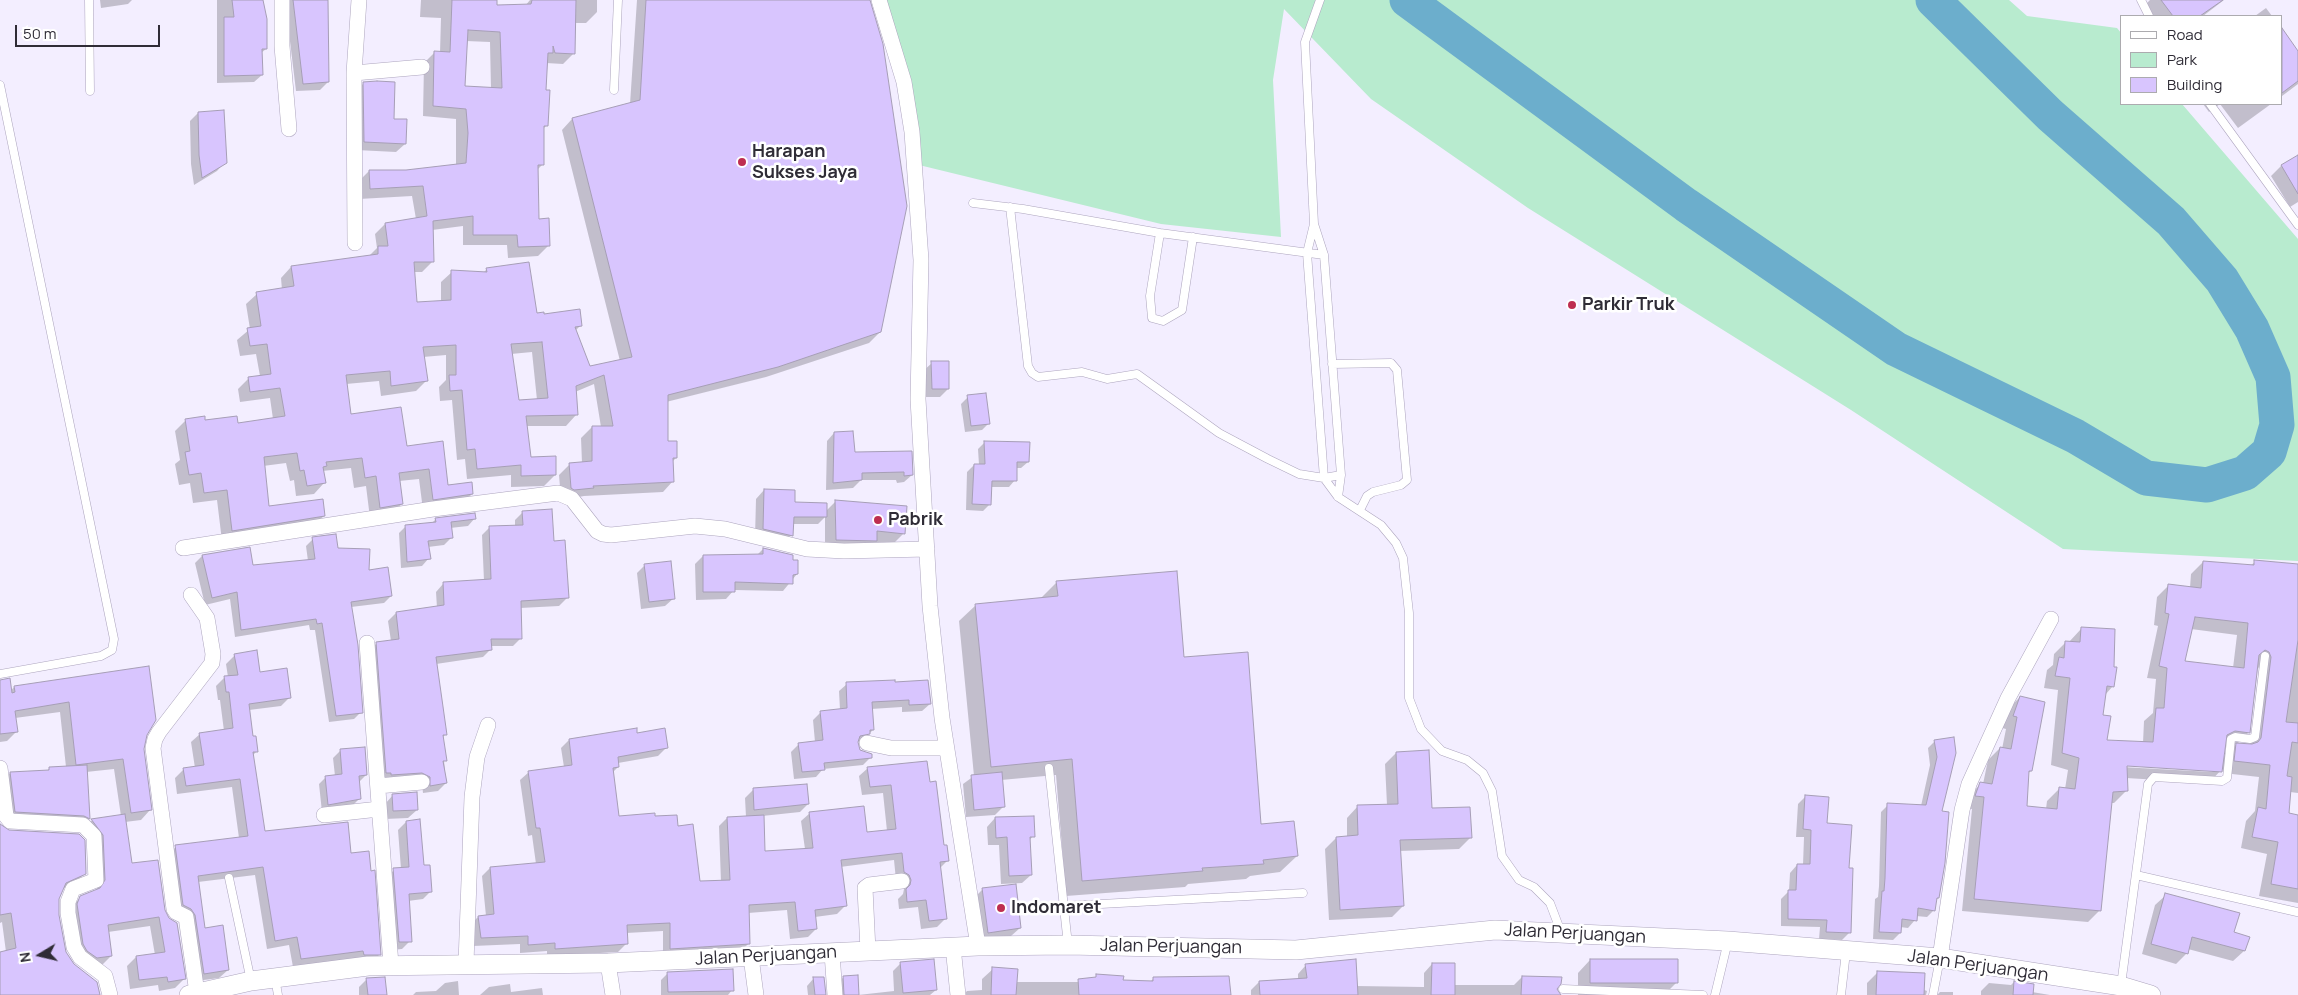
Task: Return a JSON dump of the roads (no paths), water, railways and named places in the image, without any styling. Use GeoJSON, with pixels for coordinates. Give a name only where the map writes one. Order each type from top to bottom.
{"type":"FeatureCollection","features":[{"type":"Feature","properties":{"kind":"street"},"geometry":{"type":"LineString","coordinates":[[282,0],[282,46],[289,129]]}},
{"type":"Feature","properties":{"kind":"street"},"geometry":{"type":"LineString","coordinates":[[355,243],[354,73],[359,0]]}},
{"type":"Feature","properties":{"kind":"street"},"geometry":{"type":"LineString","coordinates":[[879,0],[904,82],[912,132],[921,260],[918,399],[934,658],[946,748],[978,946]]}},
{"type":"Feature","properties":{"kind":"street"},"geometry":{"type":"LineString","coordinates":[[354,73],[422,67]]}},
{"type":"Feature","properties":{"kind":"street"},"geometry":{"type":"LineString","coordinates":[[183,548],[433,509],[558,493],[572,499],[596,531],[603,534],[612,535],[695,526],[725,529],[807,549],[844,551],[927,549]]}},
{"type":"Feature","properties":{"kind":"street"},"geometry":{"type":"LineString","coordinates":[[191,595],[207,618],[213,654],[212,663],[159,732],[153,748],[174,909],[186,917],[204,993]]}},
{"type":"Feature","properties":{"kind":"street"},"geometry":{"type":"LineString","coordinates":[[1940,958],[1962,810],[1969,784],[2008,698],[2051,619]]}},
{"type":"Feature","properties":{"kind":"street"},"geometry":{"type":"LineString","coordinates":[[367,643],[391,965]]}},
{"type":"Feature","properties":{"kind":"street"},"geometry":{"type":"LineString","coordinates":[[466,963],[472,797],[477,757],[488,725]]}},
{"type":"Feature","properties":{"kind":"street"},"geometry":{"type":"LineString","coordinates":[[867,743],[891,748],[946,748]]}},
{"type":"Feature","properties":{"kind":"street"},"geometry":{"type":"LineString","coordinates":[[0,768],[6,816],[10,821],[83,825],[94,836],[96,880],[73,889],[70,893],[68,913],[74,947],[80,958],[105,976],[110,995]]}},
{"type":"Feature","properties":{"kind":"street"},"geometry":{"type":"LineString","coordinates":[[378,786],[422,782]]}},
{"type":"Feature","properties":{"kind":"street"},"geometry":{"type":"LineString","coordinates":[[324,814],[379,809]]}},
{"type":"Feature","properties":{"kind":"street"},"geometry":{"type":"LineString","coordinates":[[868,951],[865,888],[869,885],[902,881]]}},
{"type":"Feature","properties":{"kind":"street","name":"Jalan Perjuangan"},"geometry":{"type":"LineString","coordinates":[[204,993],[252,982],[276,986],[347,967],[466,963],[608,963],[978,946],[1068,945],[1296,950],[1475,931],[1728,941],[1754,940],[1940,958],[2151,995]]}},
{"type":"Feature","properties":{"kind":"street"},"geometry":{"type":"LineString","coordinates":[[953,947],[958,995]]}},
{"type":"Feature","properties":{"kind":"street"},"geometry":{"type":"LineString","coordinates":[[832,953],[836,995]]}},
{"type":"Feature","properties":{"kind":"street"},"geometry":{"type":"LineString","coordinates":[[751,957],[756,995]]}},
{"type":"Feature","properties":{"kind":"street"},"geometry":{"type":"LineString","coordinates":[[608,963],[613,995]]}},
{"type":"Feature","properties":{"kind":"lane"},"geometry":{"type":"LineString","coordinates":[[89,0],[90,91]]}},
{"type":"Feature","properties":{"kind":"lane"},"geometry":{"type":"LineString","coordinates":[[614,90],[618,0]]}},
{"type":"Feature","properties":{"kind":"lane"},"geometry":{"type":"LineString","coordinates":[[1320,0],[1305,42],[1314,224],[1324,255],[1340,475],[1338,497]]}},
{"type":"Feature","properties":{"kind":"lane"},"geometry":{"type":"LineString","coordinates":[[2141,0],[2148,15]]}},
{"type":"Feature","properties":{"kind":"lane"},"geometry":{"type":"LineString","coordinates":[[0,85],[114,639],[112,650],[101,656],[0,674]]}},
{"type":"Feature","properties":{"kind":"lane"},"geometry":{"type":"LineString","coordinates":[[2211,105],[2298,225]]}},
{"type":"Feature","properties":{"kind":"lane"},"geometry":{"type":"LineString","coordinates":[[973,204],[1010,207],[1160,233],[1324,255]]}},
{"type":"Feature","properties":{"kind":"lane"},"geometry":{"type":"LineString","coordinates":[[1010,207],[1028,366],[1032,373],[1038,377],[1082,372],[1107,379],[1137,374],[1219,433],[1299,474],[1324,478],[1340,475]]}},
{"type":"Feature","properties":{"kind":"lane"},"geometry":{"type":"LineString","coordinates":[[1314,224],[1307,253],[1324,478],[1338,497],[1382,525],[1396,543],[1402,558],[1409,613],[1408,698],[1421,729],[1442,751],[1467,760],[1483,773],[1492,791],[1502,856],[1519,880],[1534,887],[1550,903],[1562,934]]}},
{"type":"Feature","properties":{"kind":"lane"},"geometry":{"type":"LineString","coordinates":[[1160,233],[1150,296],[1152,318],[1164,321],[1182,310],[1193,237]]}},
{"type":"Feature","properties":{"kind":"lane"},"geometry":{"type":"LineString","coordinates":[[1332,364],[1390,363],[1397,370],[1407,480],[1401,485],[1373,492],[1367,496],[1360,510]]}},
{"type":"Feature","properties":{"kind":"lane"},"geometry":{"type":"LineString","coordinates":[[2120,991],[2150,780],[2154,777],[2222,781],[2227,778],[2231,739],[2235,737],[2250,739],[2255,737],[2266,656]]}},
{"type":"Feature","properties":{"kind":"lane"},"geometry":{"type":"LineString","coordinates":[[1049,768],[1068,945]]}},
{"type":"Feature","properties":{"kind":"lane"},"geometry":{"type":"LineString","coordinates":[[2136,875],[2297,912]]}},
{"type":"Feature","properties":{"kind":"lane"},"geometry":{"type":"LineString","coordinates":[[229,878],[252,982]]}},
{"type":"Feature","properties":{"kind":"lane"},"geometry":{"type":"LineString","coordinates":[[1064,906],[1303,893]]}},
{"type":"Feature","properties":{"kind":"lane"},"geometry":{"type":"LineString","coordinates":[[1715,995],[1728,941]]}},
{"type":"Feature","properties":{"kind":"lane"},"geometry":{"type":"LineString","coordinates":[[1841,995],[1846,950]]}},
{"type":"Feature","properties":{"kind":"lane"},"geometry":{"type":"LineString","coordinates":[[1934,995],[1940,958]]}},
{"type":"Feature","properties":{"kind":"lane"},"geometry":{"type":"LineString","coordinates":[[1563,989],[1703,995]]}},
{"type":"Feature","properties":{"kind":"waterway"},"geometry":{"type":"LineString","coordinates":[[1407,0],[1686,205],[1896,349],[2075,436],[2146,478],[2207,485],[2245,473],[2269,452],[2277,425],[2273,377],[2252,329],[2222,280],[2171,221],[2050,115],[1933,0]]}},
{"type":"Feature","properties":{"kind":"place","name":"Harapan Sukses Jaya"},"geometry":{"type":"Point","coordinates":[742,162]}},
{"type":"Feature","properties":{"kind":"place","name":"Parkir Truk"},"geometry":{"type":"Point","coordinates":[1572,305]}},
{"type":"Feature","properties":{"kind":"place","name":"Pabrik"},"geometry":{"type":"Point","coordinates":[878,520]}},
{"type":"Feature","properties":{"kind":"place","name":"Indomaret"},"geometry":{"type":"Point","coordinates":[1001,908]}}]}
